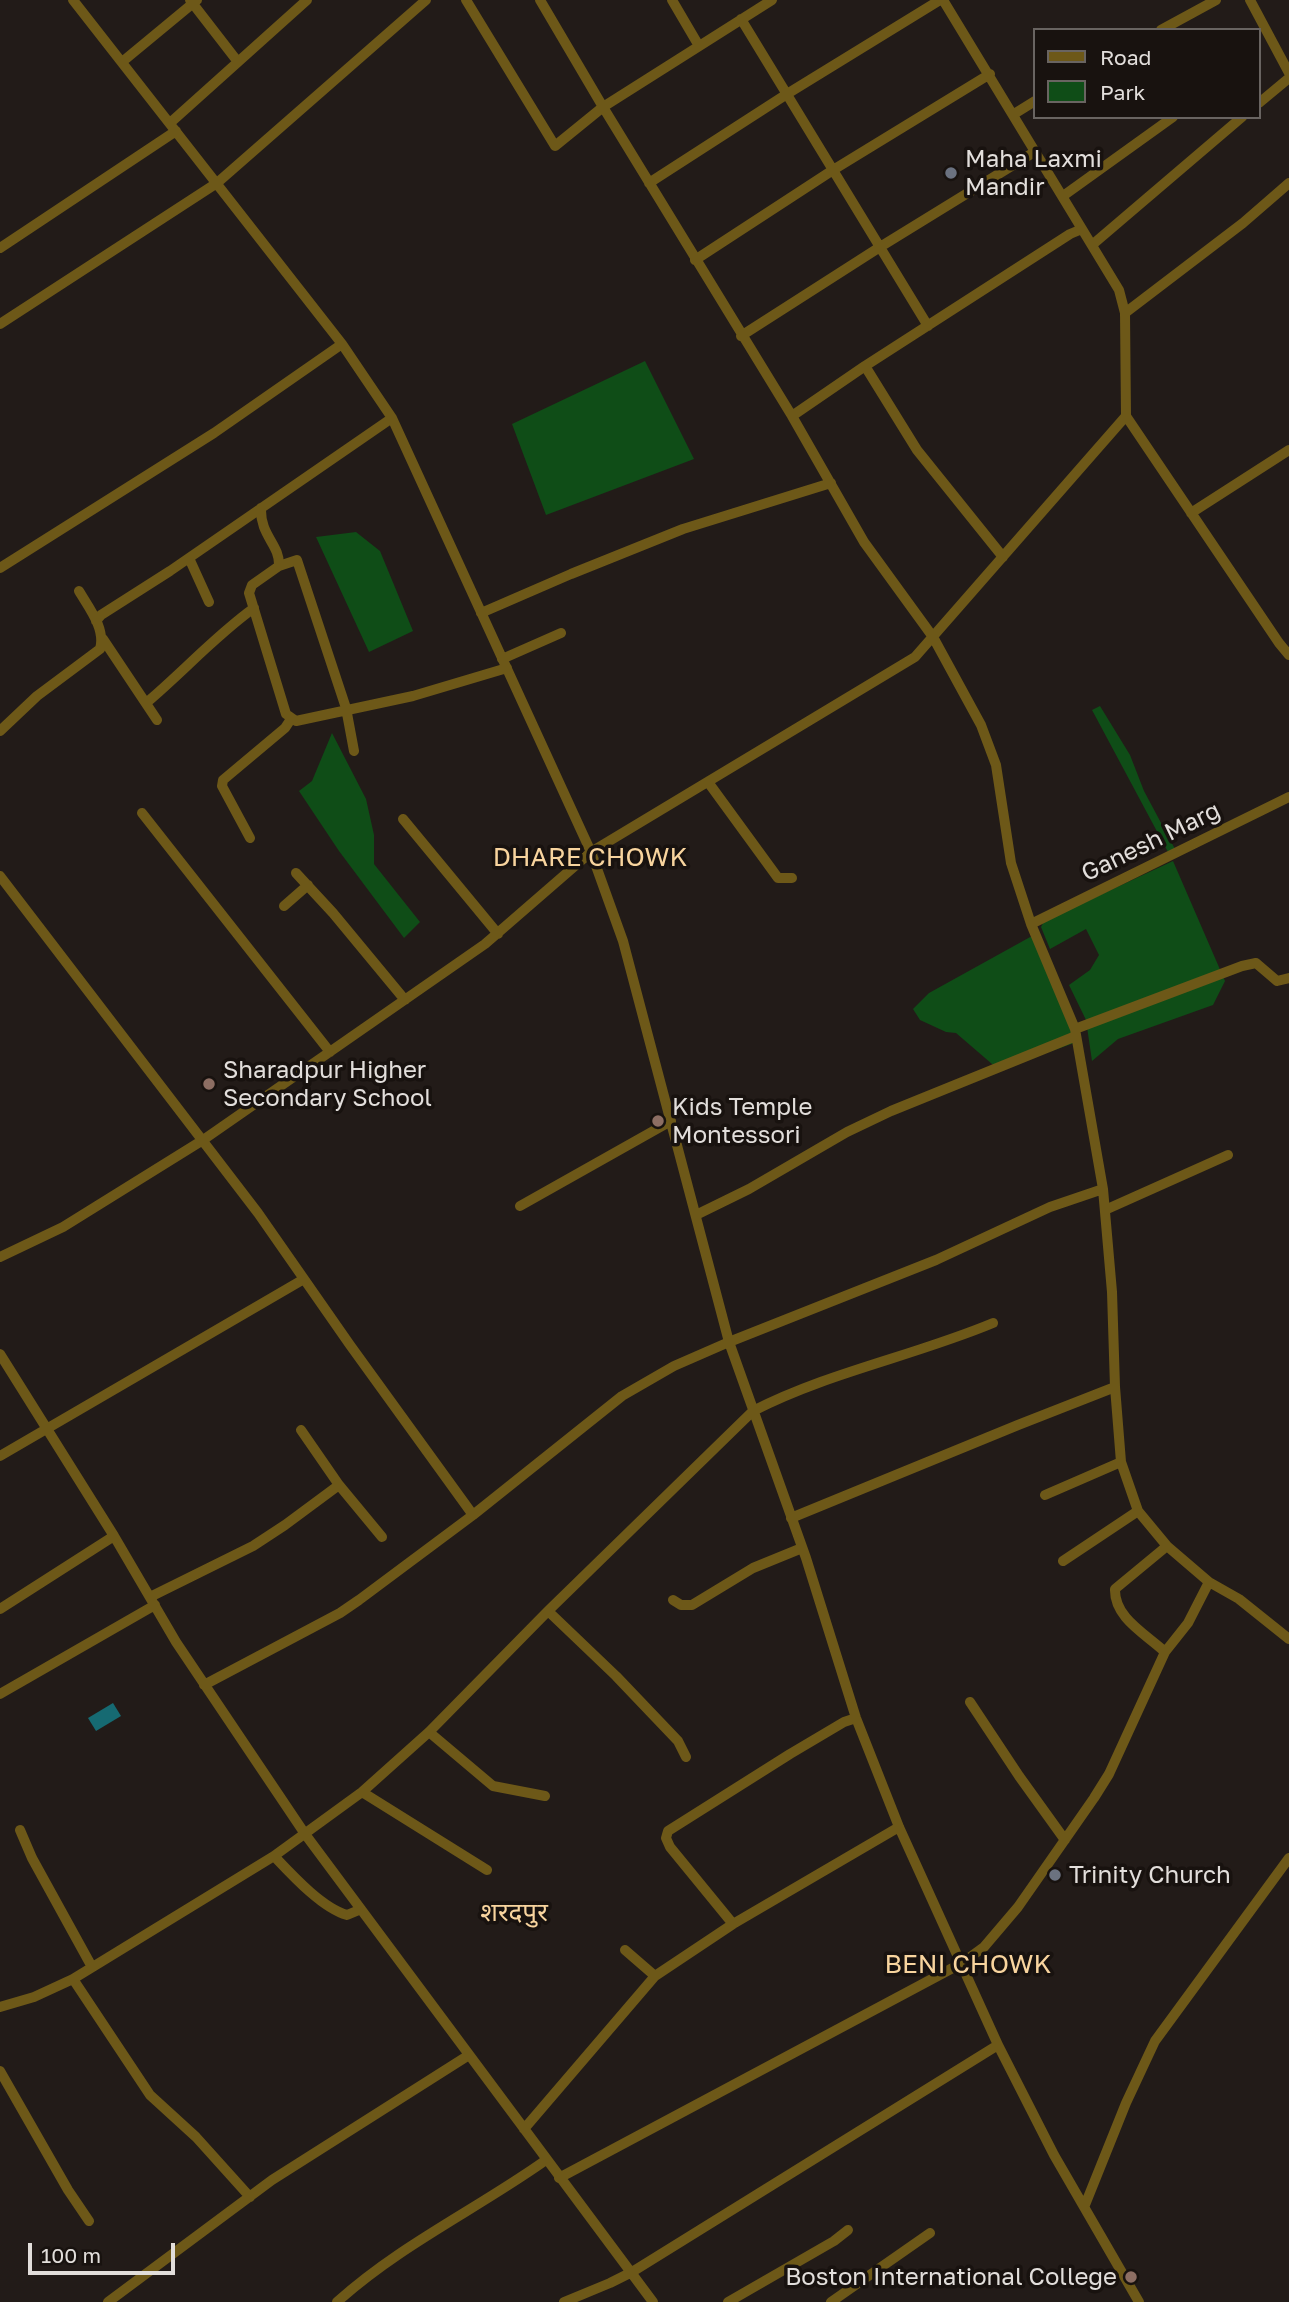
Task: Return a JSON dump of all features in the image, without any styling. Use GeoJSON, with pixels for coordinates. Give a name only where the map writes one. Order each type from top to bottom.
{"type":"FeatureCollection","features":[{"type":"Feature","properties":{"kind":"street"},"geometry":{"type":"LineString","coordinates":[[0,248],[173,127],[237,62],[307,0]]}},
{"type":"Feature","properties":{"kind":"street"},"geometry":{"type":"LineString","coordinates":[[0,324],[216,183],[426,0]]}},
{"type":"Feature","properties":{"kind":"street"},"geometry":{"type":"LineString","coordinates":[[466,0],[555,146],[603,107],[772,0]]}},
{"type":"Feature","properties":{"kind":"street"},"geometry":{"type":"LineString","coordinates":[[555,0],[542,4],[792,416],[864,542],[933,637],[981,725],[996,765],[1011,863],[1031,924],[1075,1032],[1103,1189],[1112,1292],[1121,1462],[1138,1511],[1167,1546],[1209,1583],[1239,1599],[1289,1639]]}},
{"type":"Feature","properties":{"kind":"street"},"geometry":{"type":"LineString","coordinates":[[672,0],[699,46]]}},
{"type":"Feature","properties":{"kind":"street"},"geometry":{"type":"LineString","coordinates":[[649,183],[787,94],[942,0],[990,74],[1119,290],[1125,313],[1126,416],[1289,655]]}},
{"type":"Feature","properties":{"kind":"street"},"geometry":{"type":"LineString","coordinates":[[1165,28],[1216,0]]}},
{"type":"Feature","properties":{"kind":"street"},"geometry":{"type":"LineString","coordinates":[[1250,0],[1289,75],[1261,101]]}},
{"type":"Feature","properties":{"kind":"street"},"geometry":{"type":"LineString","coordinates":[[76,1],[342,344],[392,418],[591,852],[623,942],[729,1342],[802,1548],[856,1718],[899,1827],[998,2045],[1054,2155],[1139,2302]]}},
{"type":"Feature","properties":{"kind":"street"},"geometry":{"type":"LineString","coordinates":[[122,62],[193,1],[237,62]]}},
{"type":"Feature","properties":{"kind":"street"},"geometry":{"type":"LineString","coordinates":[[741,19],[928,326]]}},
{"type":"Feature","properties":{"kind":"street"},"geometry":{"type":"LineString","coordinates":[[695,260],[833,170],[990,74]]}},
{"type":"Feature","properties":{"kind":"street"},"geometry":{"type":"LineString","coordinates":[[1014,114],[1034,102]]}},
{"type":"Feature","properties":{"kind":"street"},"geometry":{"type":"LineString","coordinates":[[1063,196],[1169,119]]}},
{"type":"Feature","properties":{"kind":"street"},"geometry":{"type":"LineString","coordinates":[[1092,245],[1240,119]]}},
{"type":"Feature","properties":{"kind":"street"},"geometry":{"type":"LineString","coordinates":[[741,336],[1036,151]]}},
{"type":"Feature","properties":{"kind":"street"},"geometry":{"type":"LineString","coordinates":[[1125,313],[1190,265],[1289,183]]}},
{"type":"Feature","properties":{"kind":"street"},"geometry":{"type":"LineString","coordinates":[[792,416],[865,366],[1070,234],[1082,229]]}},
{"type":"Feature","properties":{"kind":"street"},"geometry":{"type":"LineString","coordinates":[[0,568],[214,433],[342,344]]}},
{"type":"Feature","properties":{"kind":"street"},"geometry":{"type":"LineString","coordinates":[[865,366],[917,450],[1003,557]]}},
{"type":"Feature","properties":{"kind":"street"},"geometry":{"type":"LineString","coordinates":[[0,1257],[63,1227],[203,1140],[498,934],[591,852],[915,657],[1126,416]]}},
{"type":"Feature","properties":{"kind":"street"},"geometry":{"type":"LineString","coordinates":[[96,621],[101,615],[189,558],[392,418]]}},
{"type":"Feature","properties":{"kind":"street"},"geometry":{"type":"LineString","coordinates":[[1191,513],[1289,450]]}},
{"type":"Feature","properties":{"kind":"street"},"geometry":{"type":"LineString","coordinates":[[481,613],[683,530],[831,483]]}},
{"type":"Feature","properties":{"kind":"street"},"geometry":{"type":"LineString","coordinates":[[261,508],[261,524],[279,558],[279,566]]}},
{"type":"Feature","properties":{"kind":"street"},"geometry":{"type":"LineString","coordinates":[[189,558],[209,602]]}},
{"type":"Feature","properties":{"kind":"street"},"geometry":{"type":"LineString","coordinates":[[354,751],[346,711],[297,559],[279,566],[252,584],[249,593],[286,714],[296,721],[346,711],[413,696],[505,663],[561,632]]}},
{"type":"Feature","properties":{"kind":"street"},"geometry":{"type":"LineString","coordinates":[[79,591],[103,639],[157,720]]}},
{"type":"Feature","properties":{"kind":"street"},"geometry":{"type":"LineString","coordinates":[[146,703],[185,670],[222,632],[254,608]]}},
{"type":"Feature","properties":{"kind":"street"},"geometry":{"type":"LineString","coordinates":[[0,731],[37,696],[100,649],[103,639]]}},
{"type":"Feature","properties":{"kind":"street"},"geometry":{"type":"LineString","coordinates":[[250,838],[222,786],[223,780],[285,728],[291,719]]}},
{"type":"Feature","properties":{"kind":"street"},"geometry":{"type":"LineString","coordinates":[[708,782],[778,878],[792,878]]}},
{"type":"Feature","properties":{"kind":"street","name":"Ganesh Marg"},"geometry":{"type":"LineString","coordinates":[[1031,924],[1289,797]]}},
{"type":"Feature","properties":{"kind":"street"},"geometry":{"type":"LineString","coordinates":[[142,813],[330,1052]]}},
{"type":"Feature","properties":{"kind":"street"},"geometry":{"type":"LineString","coordinates":[[403,819],[498,934]]}},
{"type":"Feature","properties":{"kind":"street"},"geometry":{"type":"LineString","coordinates":[[296,873],[405,1000]]}},
{"type":"Feature","properties":{"kind":"street"},"geometry":{"type":"LineString","coordinates":[[0,876],[258,1213],[473,1515]]}},
{"type":"Feature","properties":{"kind":"street"},"geometry":{"type":"LineString","coordinates":[[284,906],[308,885]]}},
{"type":"Feature","properties":{"kind":"street"},"geometry":{"type":"LineString","coordinates":[[695,1215],[749,1189],[847,1132],[891,1111],[1075,1032],[1242,965],[1256,963],[1277,981],[1289,978]]}},
{"type":"Feature","properties":{"kind":"street"},"geometry":{"type":"LineString","coordinates":[[520,1206],[671,1121]]}},
{"type":"Feature","properties":{"kind":"street"},"geometry":{"type":"LineString","coordinates":[[1105,1210],[1228,1155]]}},
{"type":"Feature","properties":{"kind":"street"},"geometry":{"type":"LineString","coordinates":[[204,1685],[340,1613],[473,1515],[622,1396],[674,1366],[936,1260],[1050,1207],[1103,1189]]}},
{"type":"Feature","properties":{"kind":"street"},"geometry":{"type":"LineString","coordinates":[[0,1456],[304,1279]]}},
{"type":"Feature","properties":{"kind":"street"},"geometry":{"type":"LineString","coordinates":[[0,2007],[34,1997],[73,1979],[274,1856],[362,1792],[429,1732],[548,1611],[754,1411],[783,1396],[855,1370],[947,1342],[993,1323]]}},
{"type":"Feature","properties":{"kind":"street"},"geometry":{"type":"LineString","coordinates":[[0,1354],[204,1685],[305,1834],[653,2302]]}},
{"type":"Feature","properties":{"kind":"street"},"geometry":{"type":"LineString","coordinates":[[791,1518],[1017,1424],[1115,1387]]}},
{"type":"Feature","properties":{"kind":"street"},"geometry":{"type":"LineString","coordinates":[[301,1430],[339,1485],[382,1536]]}},
{"type":"Feature","properties":{"kind":"street"},"geometry":{"type":"LineString","coordinates":[[1045,1495],[1121,1462]]}},
{"type":"Feature","properties":{"kind":"street"},"geometry":{"type":"LineString","coordinates":[[0,1694],[153,1601],[253,1546],[339,1485]]}},
{"type":"Feature","properties":{"kind":"street"},"geometry":{"type":"LineString","coordinates":[[1063,1561],[1138,1511]]}},
{"type":"Feature","properties":{"kind":"street"},"geometry":{"type":"LineString","coordinates":[[0,1609],[114,1536]]}},
{"type":"Feature","properties":{"kind":"street"},"geometry":{"type":"LineString","coordinates":[[1166,1652],[1121,1614],[1114,1602],[1115,1589],[1167,1546]]}},
{"type":"Feature","properties":{"kind":"street"},"geometry":{"type":"LineString","coordinates":[[673,1600],[681,1605],[692,1605],[753,1568],[802,1548]]}},
{"type":"Feature","properties":{"kind":"street"},"geometry":{"type":"LineString","coordinates":[[559,2178],[962,1963],[984,1947],[1018,1908],[1108,1774],[1166,1652],[1188,1623],[1209,1583]]}},
{"type":"Feature","properties":{"kind":"street"},"geometry":{"type":"LineString","coordinates":[[548,1611],[616,1676],[678,1741],[686,1757]]}},
{"type":"Feature","properties":{"kind":"street"},"geometry":{"type":"LineString","coordinates":[[970,1702],[1018,1776],[1065,1840]]}},
{"type":"Feature","properties":{"kind":"street"},"geometry":{"type":"LineString","coordinates":[[733,1924],[670,1847],[666,1838],[668,1831],[790,1754],[844,1722],[856,1718]]}},
{"type":"Feature","properties":{"kind":"street"},"geometry":{"type":"LineString","coordinates":[[429,1732],[492,1786],[545,1797]]}},
{"type":"Feature","properties":{"kind":"street"},"geometry":{"type":"LineString","coordinates":[[362,1792],[487,1870]]}},
{"type":"Feature","properties":{"kind":"street"},"geometry":{"type":"LineString","coordinates":[[524,2129],[655,1976],[733,1924],[899,1827]]}},
{"type":"Feature","properties":{"kind":"street"},"geometry":{"type":"LineString","coordinates":[[20,1830],[32,1858],[92,1967]]}},
{"type":"Feature","properties":{"kind":"street"},"geometry":{"type":"LineString","coordinates":[[274,1856],[331,1908],[347,1915],[359,1910]]}},
{"type":"Feature","properties":{"kind":"street"},"geometry":{"type":"LineString","coordinates":[[1085,2205],[1154,2041],[1289,1860]]}},
{"type":"Feature","properties":{"kind":"street"},"geometry":{"type":"LineString","coordinates":[[625,1950],[655,1976]]}},
{"type":"Feature","properties":{"kind":"street"},"geometry":{"type":"LineString","coordinates":[[73,1979],[157,2105],[196,2137],[250,2197]]}},
{"type":"Feature","properties":{"kind":"street"},"geometry":{"type":"LineString","coordinates":[[564,2302],[632,2272],[998,2045]]}},
{"type":"Feature","properties":{"kind":"street"},"geometry":{"type":"LineString","coordinates":[[108,2302],[250,2197],[469,2055]]}},
{"type":"Feature","properties":{"kind":"street"},"geometry":{"type":"LineString","coordinates":[[0,2071],[68,2190],[89,2221]]}},
{"type":"Feature","properties":{"kind":"street"},"geometry":{"type":"LineString","coordinates":[[341,2300],[393,2256],[546,2160]]}},
{"type":"Feature","properties":{"kind":"street"},"geometry":{"type":"LineString","coordinates":[[728,2302],[848,2230]]}},
{"type":"Feature","properties":{"kind":"street"},"geometry":{"type":"LineString","coordinates":[[831,2302],[930,2233]]}},
{"type":"Feature","properties":{"kind":"green space"},"geometry":{"type":"Polygon","coordinates":[[[645,361],[694,459],[546,515],[512,424],[645,361]]]}},
{"type":"Feature","properties":{"kind":"green space"},"geometry":{"type":"Polygon","coordinates":[[[356,532],[380,551],[413,631],[369,652],[316,537],[356,532]]]}},
{"type":"Feature","properties":{"kind":"green space"},"geometry":{"type":"Polygon","coordinates":[[[1100,706],[1130,755],[1144,791],[1175,849],[1168,852],[1092,710],[1100,706]]]}},
{"type":"Feature","properties":{"kind":"green space"},"geometry":{"type":"Polygon","coordinates":[[[332,733],[366,799],[374,835],[374,864],[420,922],[404,938],[339,851],[299,791],[312,781],[332,733]]]}},
{"type":"Feature","properties":{"kind":"green space"},"geometry":{"type":"Polygon","coordinates":[[[1173,861],[1225,981],[1213,1005],[1118,1039],[1092,1061],[1086,1020],[1069,985],[1090,970],[1099,955],[1086,929],[1050,949],[1041,927],[1044,921],[1173,861]]]}},
{"type":"Feature","properties":{"kind":"green space"},"geometry":{"type":"Polygon","coordinates":[[[1032,936],[1077,1042],[999,1070],[956,1033],[946,1032],[920,1020],[913,1009],[929,993],[1032,936]]]}},
{"type":"Feature","properties":{"kind":"water"},"geometry":{"type":"Polygon","coordinates":[[[113,1703],[121,1716],[96,1731],[88,1718],[113,1703]]]}},
{"type":"Feature","properties":{"kind":"place","name":"Maha Laxmi Mandir"},"geometry":{"type":"Point","coordinates":[951,173]}},
{"type":"Feature","properties":{"kind":"place","name":"Sharadpur Higher Secondary School"},"geometry":{"type":"Point","coordinates":[209,1084]}},
{"type":"Feature","properties":{"kind":"place","name":"Kids Temple Montessori"},"geometry":{"type":"Point","coordinates":[658,1121]}},
{"type":"Feature","properties":{"kind":"place","name":"Trinity Church"},"geometry":{"type":"Point","coordinates":[1055,1875]}},
{"type":"Feature","properties":{"kind":"place","name":"Boston International College"},"geometry":{"type":"Point","coordinates":[1131,2277]}},
{"type":"Feature","properties":{"kind":"district","name":"DHARE CHOWK"},"geometry":{"type":"Point","coordinates":[590,858]}},
{"type":"Feature","properties":{"kind":"district","name":"शरदपुर"},"geometry":{"type":"Point","coordinates":[514,1913]}},
{"type":"Feature","properties":{"kind":"district","name":"BENI CHOWK"},"geometry":{"type":"Point","coordinates":[968,1965]}}]}
